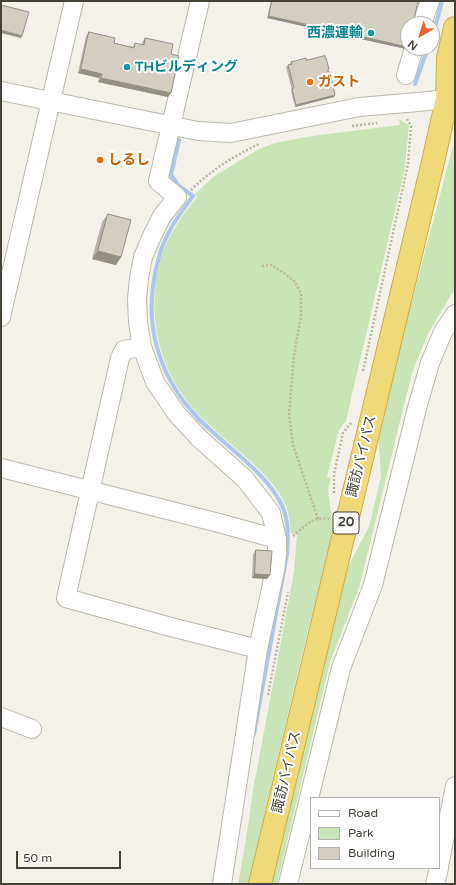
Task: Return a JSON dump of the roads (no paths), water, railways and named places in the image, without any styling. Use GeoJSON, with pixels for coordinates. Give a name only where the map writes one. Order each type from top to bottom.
{"type":"FeatureCollection","features":[{"type":"Feature","properties":{"kind":"highway","name":"諏訪バイパス"},"geometry":{"type":"LineString","coordinates":[[260,884],[433,162],[453,95],[448,58],[455,28]]}},
{"type":"Feature","properties":{"kind":"street"},"geometry":{"type":"LineString","coordinates":[[1,317],[74,1]]}},
{"type":"Feature","properties":{"kind":"street"},"geometry":{"type":"LineString","coordinates":[[200,1],[158,181],[177,197],[162,216],[143,257],[138,283],[138,322],[142,346],[156,382],[176,413],[199,438],[245,479],[271,514],[285,538]]}},
{"type":"Feature","properties":{"kind":"street"},"geometry":{"type":"LineString","coordinates":[[425,16],[430,1]]}},
{"type":"Feature","properties":{"kind":"street"},"geometry":{"type":"LineString","coordinates":[[406,75],[412,56]]}},
{"type":"Feature","properties":{"kind":"street"},"geometry":{"type":"LineString","coordinates":[[1,91],[198,131],[231,133],[359,107],[418,102],[453,95]]}},
{"type":"Feature","properties":{"kind":"street"},"geometry":{"type":"LineString","coordinates":[[288,884],[341,668],[373,585],[417,408],[430,363],[443,332],[455,314]]}},
{"type":"Feature","properties":{"kind":"street"},"geometry":{"type":"LineString","coordinates":[[142,346],[124,350],[120,358],[66,598],[258,649]]}},
{"type":"Feature","properties":{"kind":"street"},"geometry":{"type":"LineString","coordinates":[[1,468],[219,523],[285,538]]}},
{"type":"Feature","properties":{"kind":"street"},"geometry":{"type":"LineString","coordinates":[[222,884],[258,649],[277,554],[285,538]]}},
{"type":"Feature","properties":{"kind":"street"},"geometry":{"type":"LineString","coordinates":[[1,717],[32,729]]}},
{"type":"Feature","properties":{"kind":"street"},"geometry":{"type":"LineString","coordinates":[[440,862],[455,786]]}},
{"type":"Feature","properties":{"kind":"street"},"geometry":{"type":"LineString","coordinates":[[435,884],[439,869]]}},
{"type":"Feature","properties":{"kind":"waterway"},"geometry":{"type":"LineString","coordinates":[[438,16],[442,1]]}},
{"type":"Feature","properties":{"kind":"waterway"},"geometry":{"type":"LineString","coordinates":[[415,84],[425,56]]}},
{"type":"Feature","properties":{"kind":"waterway"},"geometry":{"type":"LineString","coordinates":[[179,140],[171,175],[179,186],[193,196],[169,232],[157,263],[152,294],[152,313],[158,351],[173,386],[184,402],[208,428],[249,464],[273,490],[281,504],[288,527],[287,554],[254,734]]}},
{"type":"Feature","properties":{"kind":"place","name":"西濃運輸"},"geometry":{"type":"Point","coordinates":[371,33]}},
{"type":"Feature","properties":{"kind":"place","name":"THビルディング"},"geometry":{"type":"Point","coordinates":[127,67]}},
{"type":"Feature","properties":{"kind":"place","name":"ガスト"},"geometry":{"type":"Point","coordinates":[310,82]}},
{"type":"Feature","properties":{"kind":"place","name":"しるし"},"geometry":{"type":"Point","coordinates":[100,160]}}]}
